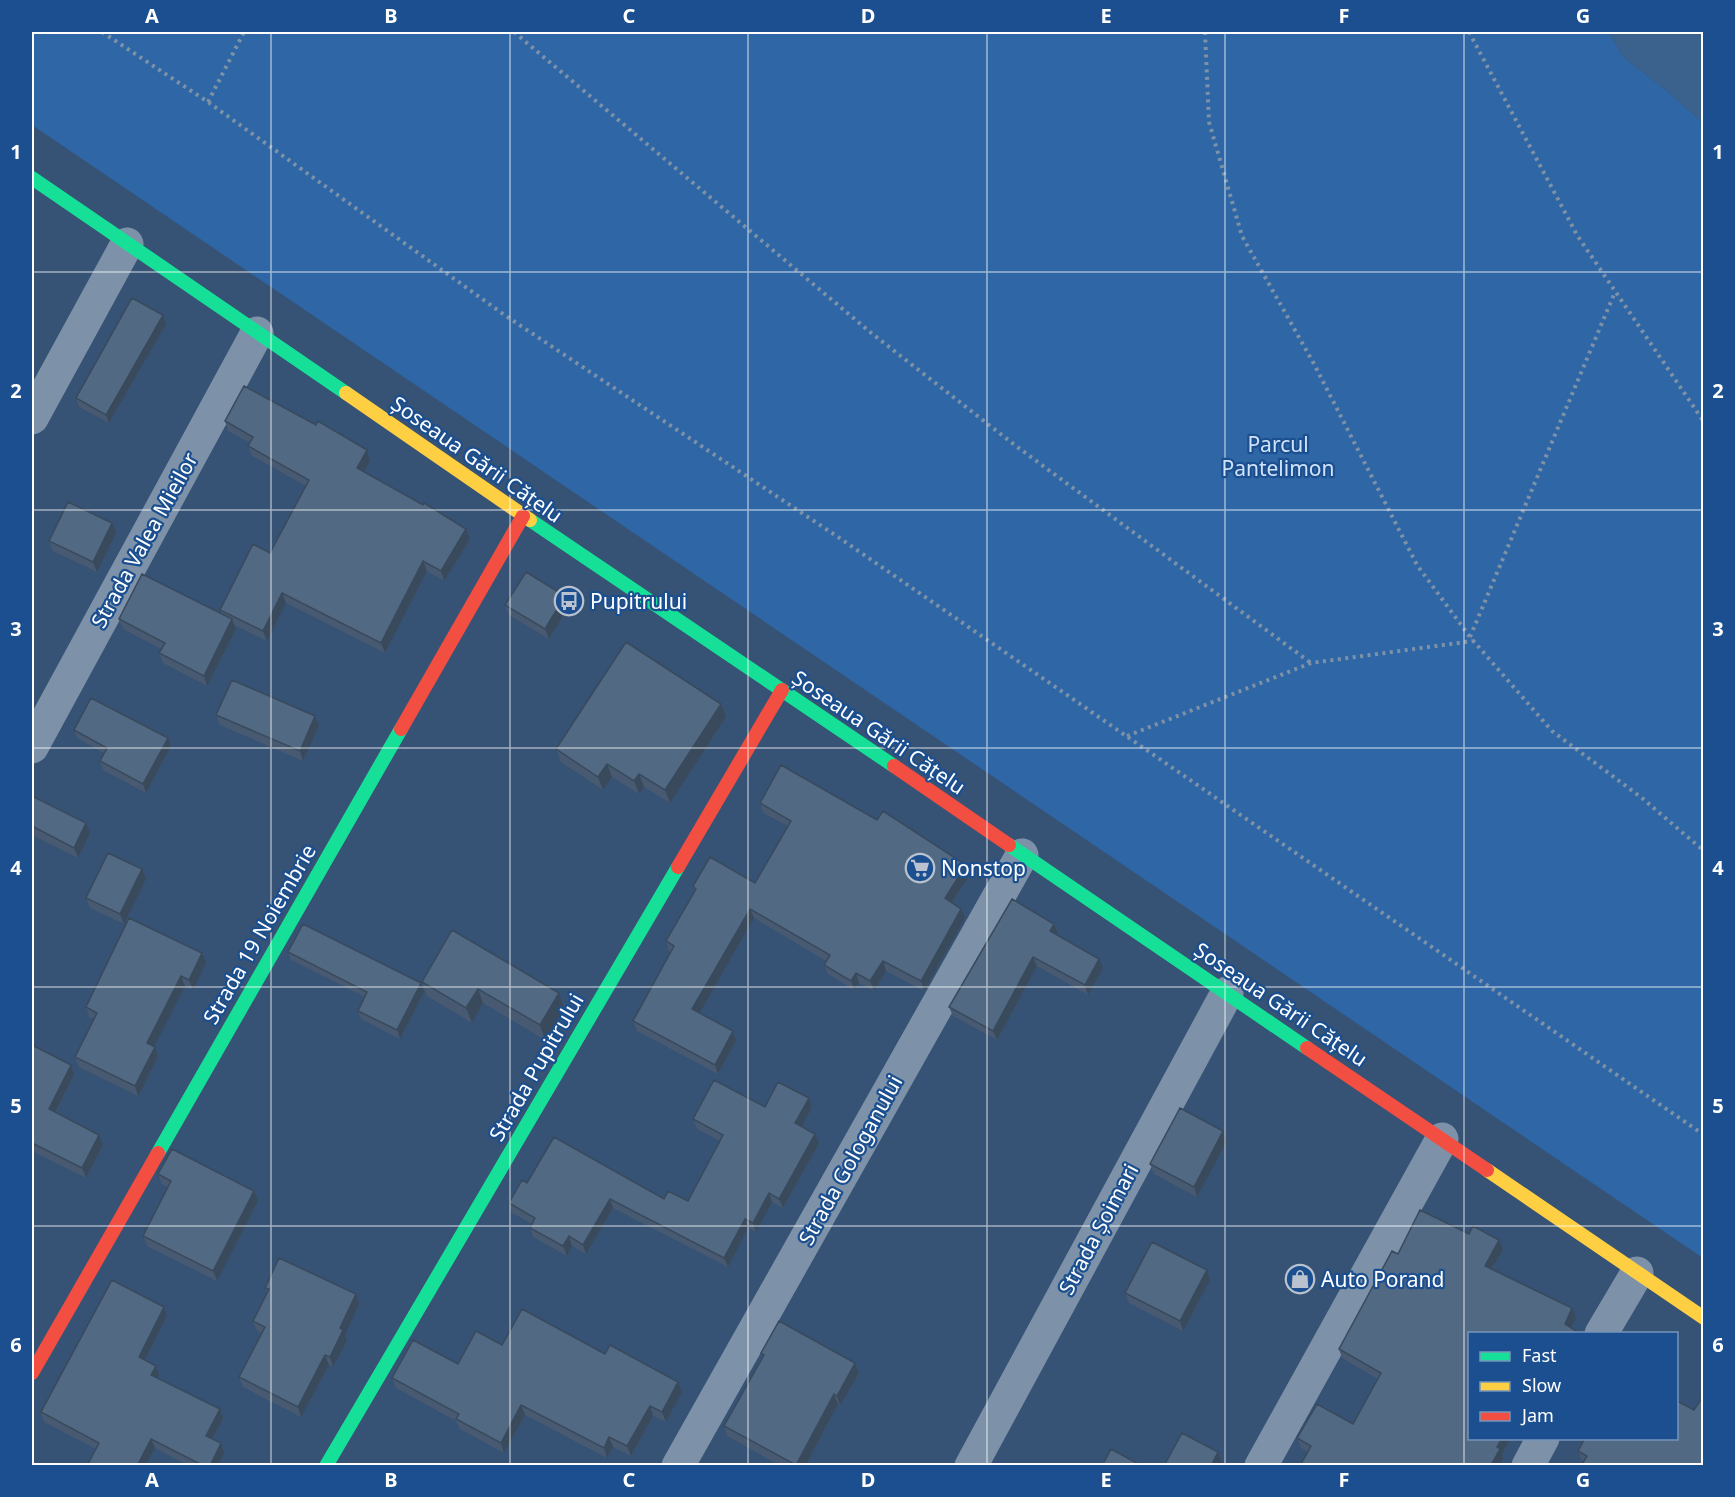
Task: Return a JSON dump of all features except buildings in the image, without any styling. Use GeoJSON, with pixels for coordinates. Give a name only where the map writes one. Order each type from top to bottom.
{"type":"FeatureCollection","features":[{"type":"Feature","properties":{"kind":"main road","name":"Șoseaua Gării Cățelu"},"geometry":{"type":"LineString","coordinates":[[32,178],[523,516],[1704,1318]]}},
{"type":"Feature","properties":{"kind":"main road","name":"Strada 19 Noiembrie"},"geometry":{"type":"LineString","coordinates":[[32,1373],[523,516]]}},
{"type":"Feature","properties":{"kind":"main road","name":"Strada Pupitrului"},"geometry":{"type":"LineString","coordinates":[[326,1466],[782,690]]}},
{"type":"Feature","properties":{"kind":"street"},"geometry":{"type":"LineString","coordinates":[[32,418],[127,244]]}},
{"type":"Feature","properties":{"kind":"street","name":"Strada Valea Mieilor"},"geometry":{"type":"LineString","coordinates":[[32,747],[257,333]]}},
{"type":"Feature","properties":{"kind":"street","name":"Strada Gologanului"},"geometry":{"type":"LineString","coordinates":[[678,1466],[1022,855]]}},
{"type":"Feature","properties":{"kind":"street","name":"Strada Șoimari"},"geometry":{"type":"LineString","coordinates":[[971,1466],[1227,993]]}},
{"type":"Feature","properties":{"kind":"street"},"geometry":{"type":"LineString","coordinates":[[1262,1466],[1442,1139]]}},
{"type":"Feature","properties":{"kind":"street"},"geometry":{"type":"LineString","coordinates":[[1602,1332],[1637,1273]]}},
{"type":"Feature","properties":{"kind":"street"},"geometry":{"type":"LineString","coordinates":[[1528,1466],[1542,1440]]}},
{"type":"Feature","properties":{"kind":"path"},"geometry":{"type":"LineString","coordinates":[[102,32],[208,102],[506,316],[844,541],[1704,1135]]}},
{"type":"Feature","properties":{"kind":"path"},"geometry":{"type":"LineString","coordinates":[[208,102],[244,32]]}},
{"type":"Feature","properties":{"kind":"path"},"geometry":{"type":"LineString","coordinates":[[514,32],[870,332],[1016,446],[1311,663]]}},
{"type":"Feature","properties":{"kind":"path"},"geometry":{"type":"LineString","coordinates":[[1205,32],[1209,122],[1242,236],[1314,364],[1417,565],[1470,637],[1552,731],[1642,798],[1704,851]]}},
{"type":"Feature","properties":{"kind":"path"},"geometry":{"type":"LineString","coordinates":[[1469,32],[1577,235],[1704,422]]}},
{"type":"Feature","properties":{"kind":"path"},"geometry":{"type":"LineString","coordinates":[[1470,637],[1615,292]]}},
{"type":"Feature","properties":{"kind":"path"},"geometry":{"type":"LineString","coordinates":[[1126,736],[1311,663],[1474,641]]}},
{"type":"Feature","properties":{"kind":"green space","name":"Parcul Pantelimon"},"geometry":{"type":"Polygon","coordinates":[[[32,32],[1609,32],[1623,57],[1666,90],[1703,123],[1703,1258],[32,125],[32,32]]]}},
{"type":"Feature","properties":{"kind":"shaded area"},"geometry":{"type":"Polygon","coordinates":[[[1609,32],[1703,32],[1703,123],[1666,90],[1623,57],[1609,32]]]}},
{"type":"Feature","properties":{"kind":"traffic: fast"},"geometry":{"type":"LineString","coordinates":[[32,178],[346,393]]}},
{"type":"Feature","properties":{"kind":"traffic: fast"},"geometry":{"type":"LineString","coordinates":[[530,520],[894,766]]}},
{"type":"Feature","properties":{"kind":"traffic: fast"},"geometry":{"type":"LineString","coordinates":[[158,1153],[401,729]]}},
{"type":"Feature","properties":{"kind":"traffic: fast"},"geometry":{"type":"LineString","coordinates":[[1009,845],[1307,1048]]}},
{"type":"Feature","properties":{"kind":"traffic: fast"},"geometry":{"type":"LineString","coordinates":[[326,1466],[678,867]]}},
{"type":"Feature","properties":{"kind":"traffic: slow"},"geometry":{"type":"LineString","coordinates":[[346,393],[530,520]]}},
{"type":"Feature","properties":{"kind":"traffic: slow"},"geometry":{"type":"LineString","coordinates":[[1487,1170],[1704,1318]]}},
{"type":"Feature","properties":{"kind":"traffic: jam"},"geometry":{"type":"LineString","coordinates":[[401,729],[523,516]]}},
{"type":"Feature","properties":{"kind":"traffic: jam"},"geometry":{"type":"LineString","coordinates":[[678,867],[782,690]]}},
{"type":"Feature","properties":{"kind":"traffic: jam"},"geometry":{"type":"LineString","coordinates":[[894,766],[1009,845]]}},
{"type":"Feature","properties":{"kind":"traffic: jam"},"geometry":{"type":"LineString","coordinates":[[1307,1048],[1487,1170]]}},
{"type":"Feature","properties":{"kind":"traffic: jam"},"geometry":{"type":"LineString","coordinates":[[32,1373],[158,1153]]}},
{"type":"Feature","properties":{"kind":"place","name":"Pupitrului"},"geometry":{"type":"Point","coordinates":[569,601]}},
{"type":"Feature","properties":{"kind":"place","name":"Nonstop"},"geometry":{"type":"Point","coordinates":[920,868]}},
{"type":"Feature","properties":{"kind":"place","name":"Auto Porand"},"geometry":{"type":"Point","coordinates":[1300,1279]}}]}
